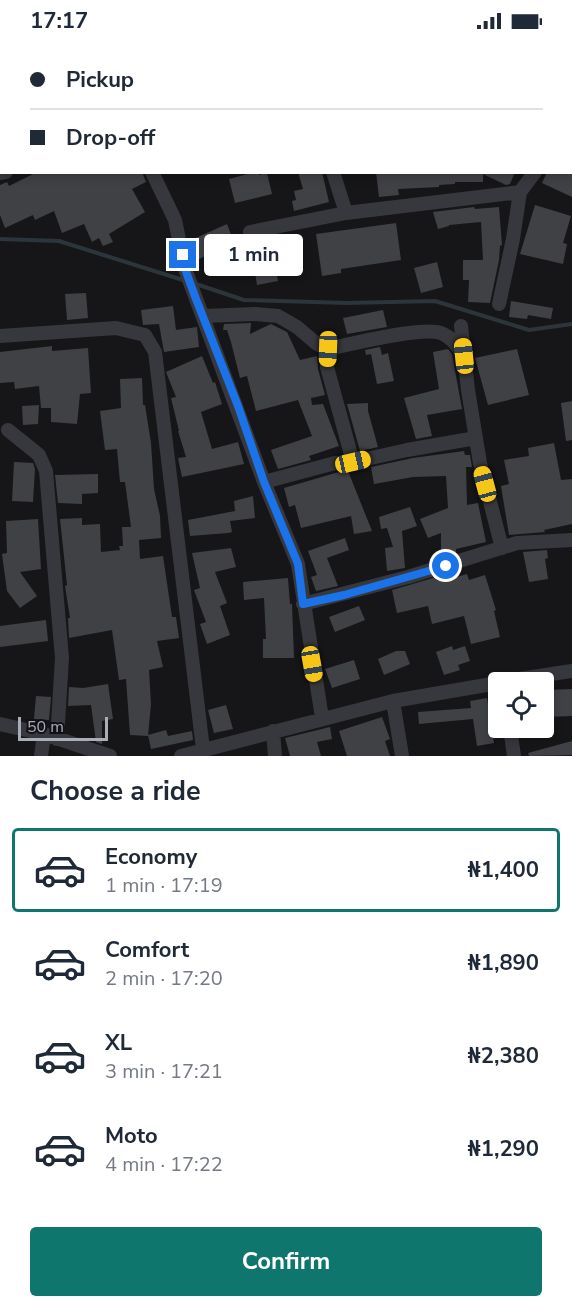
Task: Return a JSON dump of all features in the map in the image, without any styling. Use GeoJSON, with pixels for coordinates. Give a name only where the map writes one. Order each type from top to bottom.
{"type":"FeatureCollection","features":[{"type":"Feature","properties":{"kind":"street"},"geometry":{"type":"LineString","coordinates":[[153,174],[175,220],[185,269],[238,406],[264,482],[298,564],[322,718]]}},
{"type":"Feature","properties":{"kind":"street"},"geometry":{"type":"LineString","coordinates":[[334,174],[346,213]]}},
{"type":"Feature","properties":{"kind":"street"},"geometry":{"type":"LineString","coordinates":[[499,304],[520,192],[534,174]]}},
{"type":"Feature","properties":{"kind":"street"},"geometry":{"type":"LineString","coordinates":[[250,232],[346,213],[520,192]]}},
{"type":"Feature","properties":{"kind":"street"},"geometry":{"type":"LineString","coordinates":[[202,316],[255,314],[278,316],[328,349],[417,332],[438,332],[453,339],[464,356]]}},
{"type":"Feature","properties":{"kind":"street"},"geometry":{"type":"LineString","coordinates":[[461,326],[480,463],[502,548]]}},
{"type":"Feature","properties":{"kind":"street"},"geometry":{"type":"LineString","coordinates":[[0,336],[116,328],[145,335],[155,352],[203,749]]}},
{"type":"Feature","properties":{"kind":"street"},"geometry":{"type":"LineString","coordinates":[[328,349],[327,367],[353,462]]}},
{"type":"Feature","properties":{"kind":"street"},"geometry":{"type":"LineString","coordinates":[[8,429],[39,455],[46,471],[62,658],[50,737],[41,756]]}},
{"type":"Feature","properties":{"kind":"street"},"geometry":{"type":"LineString","coordinates":[[264,482],[335,463],[353,462],[476,438]]}},
{"type":"Feature","properties":{"kind":"street"},"geometry":{"type":"LineString","coordinates":[[303,604],[408,578],[517,543],[572,540]]}},
{"type":"Feature","properties":{"kind":"street"},"geometry":{"type":"LineString","coordinates":[[554,674],[572,671]]}},
{"type":"Feature","properties":{"kind":"street"},"geometry":{"type":"LineString","coordinates":[[181,756],[393,701],[488,684]]}},
{"type":"Feature","properties":{"kind":"street"},"geometry":{"type":"LineString","coordinates":[[393,701],[402,756]]}},
{"type":"Feature","properties":{"kind":"street"},"geometry":{"type":"LineString","coordinates":[[0,724],[110,756]]}},
{"type":"Feature","properties":{"kind":"street"},"geometry":{"type":"LineString","coordinates":[[273,731],[275,756]]}},
{"type":"Feature","properties":{"kind":"street"},"geometry":{"type":"LineString","coordinates":[[511,738],[514,756]]}},
{"type":"Feature","properties":{"kind":"building"},"geometry":{"type":"Polygon","coordinates":[[[33,174],[143,174],[146,182],[132,189],[145,212],[109,234],[113,242],[103,246],[99,238],[92,242],[84,224],[62,233],[54,211],[35,220],[33,215],[5,228],[0,215],[0,185],[7,182],[9,186],[33,174]]]}},
{"type":"Feature","properties":{"kind":"building"},"geometry":{"type":"Polygon","coordinates":[[[248,174],[267,174],[272,194],[235,203],[229,179],[248,174]]]}},
{"type":"Feature","properties":{"kind":"building"},"geometry":{"type":"Polygon","coordinates":[[[299,174],[322,174],[329,202],[294,211],[292,201],[296,200],[294,191],[303,189],[299,174]]]}},
{"type":"Feature","properties":{"kind":"building"},"geometry":{"type":"Polygon","coordinates":[[[376,174],[483,174],[483,182],[455,182],[455,184],[439,185],[439,187],[398,189],[399,195],[379,197],[376,174]]]}},
{"type":"Feature","properties":{"kind":"building"},"geometry":{"type":"Polygon","coordinates":[[[483,174],[514,174],[510,184],[506,185],[483,174]]]}},
{"type":"Feature","properties":{"kind":"building"},"geometry":{"type":"Polygon","coordinates":[[[546,174],[572,174],[572,197],[542,183],[546,174]]]}},
{"type":"Feature","properties":{"kind":"building"},"geometry":{"type":"Polygon","coordinates":[[[535,205],[571,216],[563,243],[567,244],[563,264],[520,254],[535,205]]]}},
{"type":"Feature","properties":{"kind":"building"},"geometry":{"type":"Polygon","coordinates":[[[474,207],[475,209],[499,207],[502,245],[490,303],[468,302],[469,280],[463,280],[463,260],[483,260],[481,222],[449,225],[438,229],[433,212],[474,207]]]}},
{"type":"Feature","properties":{"kind":"building"},"geometry":{"type":"Polygon","coordinates":[[[396,223],[401,260],[341,269],[341,273],[322,276],[316,234],[396,223]]]}},
{"type":"Feature","properties":{"kind":"building"},"geometry":{"type":"Polygon","coordinates":[[[227,224],[235,245],[227,248],[226,246],[193,262],[189,241],[227,224]]]}},
{"type":"Feature","properties":{"kind":"building"},"geometry":{"type":"Polygon","coordinates":[[[271,245],[278,281],[257,285],[251,248],[271,245]]]}},
{"type":"Feature","properties":{"kind":"building"},"geometry":{"type":"Polygon","coordinates":[[[437,262],[443,287],[421,293],[414,268],[437,262]]]}},
{"type":"Feature","properties":{"kind":"building"},"geometry":{"type":"Polygon","coordinates":[[[86,293],[88,318],[67,320],[65,294],[86,293]]]}},
{"type":"Feature","properties":{"kind":"building"},"geometry":{"type":"Polygon","coordinates":[[[511,301],[553,308],[551,319],[528,315],[527,319],[509,317],[511,301]]]}},
{"type":"Feature","properties":{"kind":"building"},"geometry":{"type":"Polygon","coordinates":[[[173,306],[176,330],[197,327],[199,347],[164,352],[159,324],[143,325],[141,310],[173,306]]]}},
{"type":"Feature","properties":{"kind":"building"},"geometry":{"type":"Polygon","coordinates":[[[383,310],[387,327],[347,334],[343,318],[383,310]]]}},
{"type":"Feature","properties":{"kind":"building"},"geometry":{"type":"Polygon","coordinates":[[[251,323],[250,334],[271,324],[287,332],[300,360],[317,356],[325,395],[311,398],[312,405],[323,404],[339,446],[309,456],[311,460],[278,469],[271,450],[312,436],[298,400],[256,411],[247,376],[240,378],[227,330],[223,330],[224,324],[251,323]]]}},
{"type":"Feature","properties":{"kind":"building"},"geometry":{"type":"Polygon","coordinates":[[[52,346],[52,351],[88,348],[91,393],[80,394],[77,424],[51,422],[51,408],[41,408],[39,386],[15,389],[14,382],[0,383],[0,352],[52,346]]]}},
{"type":"Feature","properties":{"kind":"building"},"geometry":{"type":"Polygon","coordinates":[[[380,347],[382,355],[388,353],[394,381],[377,384],[371,354],[366,355],[365,350],[380,347]]]}},
{"type":"Feature","properties":{"kind":"building"},"geometry":{"type":"Polygon","coordinates":[[[448,349],[452,354],[462,409],[427,415],[432,436],[416,439],[404,398],[439,389],[433,352],[448,349]]]}},
{"type":"Feature","properties":{"kind":"building"},"geometry":{"type":"Polygon","coordinates":[[[517,349],[529,395],[488,405],[475,358],[517,349]]]}},
{"type":"Feature","properties":{"kind":"building"},"geometry":{"type":"Polygon","coordinates":[[[202,356],[213,383],[215,382],[222,404],[201,412],[212,449],[238,442],[244,464],[182,477],[178,458],[186,457],[171,398],[176,397],[166,372],[202,356]]]}},
{"type":"Feature","properties":{"kind":"building"},"geometry":{"type":"Polygon","coordinates":[[[142,378],[143,405],[145,405],[151,443],[154,489],[160,516],[161,538],[139,540],[140,559],[163,556],[172,617],[176,617],[179,638],[157,641],[163,667],[149,670],[151,704],[148,736],[130,735],[126,679],[119,680],[112,630],[69,638],[68,618],[70,618],[60,519],[82,518],[82,525],[100,524],[101,552],[120,550],[119,546],[123,546],[122,527],[131,527],[125,482],[120,482],[117,449],[105,450],[100,411],[121,408],[120,379],[142,378]]]}},
{"type":"Feature","properties":{"kind":"building"},"geometry":{"type":"Polygon","coordinates":[[[572,401],[572,440],[566,441],[561,403],[572,401]]]}},
{"type":"Feature","properties":{"kind":"building"},"geometry":{"type":"Polygon","coordinates":[[[368,403],[378,447],[360,451],[347,404],[368,403]]]}},
{"type":"Feature","properties":{"kind":"building"},"geometry":{"type":"Polygon","coordinates":[[[39,405],[38,424],[23,425],[22,406],[39,405]]]}},
{"type":"Feature","properties":{"kind":"building"},"geometry":{"type":"Polygon","coordinates":[[[554,443],[561,480],[572,479],[572,524],[544,530],[545,532],[509,535],[501,486],[509,484],[504,460],[529,456],[528,448],[554,443]]]}},
{"type":"Feature","properties":{"kind":"building"},"geometry":{"type":"Polygon","coordinates":[[[464,451],[465,455],[470,455],[472,467],[466,467],[467,505],[478,503],[486,542],[456,549],[456,553],[441,557],[441,533],[428,538],[420,519],[448,508],[446,476],[413,477],[374,484],[371,467],[464,451]]]}},
{"type":"Feature","properties":{"kind":"building"},"geometry":{"type":"Polygon","coordinates":[[[14,462],[33,463],[35,469],[33,502],[12,501],[14,462]]]}},
{"type":"Feature","properties":{"kind":"building"},"geometry":{"type":"Polygon","coordinates":[[[348,471],[372,531],[354,534],[351,516],[301,528],[295,505],[289,507],[284,488],[348,471]]]}},
{"type":"Feature","properties":{"kind":"building"},"geometry":{"type":"Polygon","coordinates":[[[98,474],[98,493],[82,494],[82,504],[58,503],[55,475],[98,474]]]}},
{"type":"Feature","properties":{"kind":"building"},"geometry":{"type":"Polygon","coordinates":[[[253,496],[255,518],[230,521],[232,532],[190,536],[188,520],[235,511],[234,501],[253,496]]]}},
{"type":"Feature","properties":{"kind":"building"},"geometry":{"type":"Polygon","coordinates":[[[410,507],[417,526],[402,531],[405,568],[387,571],[385,548],[393,547],[387,528],[381,529],[379,517],[410,507]]]}},
{"type":"Feature","properties":{"kind":"building"},"geometry":{"type":"Polygon","coordinates":[[[38,519],[41,569],[20,572],[37,596],[20,608],[7,591],[2,554],[7,553],[6,521],[38,519]]]}},
{"type":"Feature","properties":{"kind":"building"},"geometry":{"type":"Polygon","coordinates":[[[345,538],[349,550],[327,558],[338,586],[316,591],[311,577],[317,575],[308,551],[345,538]]]}},
{"type":"Feature","properties":{"kind":"building"},"geometry":{"type":"Polygon","coordinates":[[[231,548],[236,567],[215,572],[227,603],[220,606],[230,635],[207,644],[200,624],[206,622],[194,590],[200,588],[192,553],[231,548]]]}},
{"type":"Feature","properties":{"kind":"building"},"geometry":{"type":"Polygon","coordinates":[[[547,550],[548,558],[545,559],[548,579],[529,582],[523,552],[547,550]]]}},
{"type":"Feature","properties":{"kind":"building"},"geometry":{"type":"Polygon","coordinates":[[[467,574],[469,580],[485,575],[496,610],[494,611],[500,637],[471,644],[464,616],[432,624],[428,606],[397,613],[392,590],[440,576],[441,582],[467,574]]]}},
{"type":"Feature","properties":{"kind":"building"},"geometry":{"type":"Polygon","coordinates":[[[288,578],[290,604],[292,604],[294,658],[263,658],[263,639],[266,639],[264,598],[244,600],[243,582],[288,578]]]}},
{"type":"Feature","properties":{"kind":"building"},"geometry":{"type":"Polygon","coordinates":[[[359,606],[365,620],[335,632],[329,617],[359,606]]]}},
{"type":"Feature","properties":{"kind":"building"},"geometry":{"type":"Polygon","coordinates":[[[46,620],[48,641],[0,647],[0,626],[46,620]]]}},
{"type":"Feature","properties":{"kind":"building"},"geometry":{"type":"Polygon","coordinates":[[[452,646],[453,650],[465,646],[470,661],[458,665],[460,670],[444,675],[436,652],[452,646]]]}},
{"type":"Feature","properties":{"kind":"building"},"geometry":{"type":"Polygon","coordinates":[[[396,651],[405,651],[410,664],[384,675],[378,659],[396,651]]]}},
{"type":"Feature","properties":{"kind":"building"},"geometry":{"type":"Polygon","coordinates":[[[354,660],[360,679],[332,688],[325,669],[354,660]]]}},
{"type":"Feature","properties":{"kind":"building"},"geometry":{"type":"Polygon","coordinates":[[[108,684],[113,719],[102,721],[102,744],[96,742],[91,705],[68,706],[69,687],[83,688],[108,684]]]}},
{"type":"Feature","properties":{"kind":"building"},"geometry":{"type":"Polygon","coordinates":[[[572,689],[572,716],[554,717],[554,690],[572,689]]]}},
{"type":"Feature","properties":{"kind":"building"},"geometry":{"type":"Polygon","coordinates":[[[36,696],[51,697],[49,720],[34,719],[36,696]]]}},
{"type":"Feature","properties":{"kind":"building"},"geometry":{"type":"Polygon","coordinates":[[[487,698],[488,738],[493,738],[494,743],[477,746],[473,719],[419,724],[418,712],[471,708],[470,701],[487,698]]]}},
{"type":"Feature","properties":{"kind":"building"},"geometry":{"type":"Polygon","coordinates":[[[226,705],[233,729],[214,733],[208,710],[226,705]]]}},
{"type":"Feature","properties":{"kind":"building"},"geometry":{"type":"Polygon","coordinates":[[[382,717],[390,739],[385,741],[390,756],[347,756],[339,731],[382,717]]]}},
{"type":"Feature","properties":{"kind":"building"},"geometry":{"type":"Polygon","coordinates":[[[330,727],[332,739],[317,742],[321,756],[290,756],[285,738],[330,727]]]}},
{"type":"Feature","properties":{"kind":"building"},"geometry":{"type":"Polygon","coordinates":[[[166,730],[168,736],[192,731],[193,740],[151,749],[148,735],[166,730]]]}},
{"type":"Feature","properties":{"kind":"building"},"geometry":{"type":"Polygon","coordinates":[[[572,741],[572,755],[529,756],[528,753],[572,741]]]}},
{"type":"Feature","properties":{"kind":"waterway"},"geometry":{"type":"LineString","coordinates":[[0,239],[59,241],[186,281]]}},
{"type":"Feature","properties":{"kind":"waterway"},"geometry":{"type":"LineString","coordinates":[[193,283],[244,300],[347,303],[435,301],[529,330],[572,324]]}},
{"type":"Feature","properties":{"kind":"route"},"geometry":{"type":"LineString","coordinates":[[183,255],[185,269],[238,406],[264,482],[298,564],[303,604],[408,578],[446,566]]}}]}
